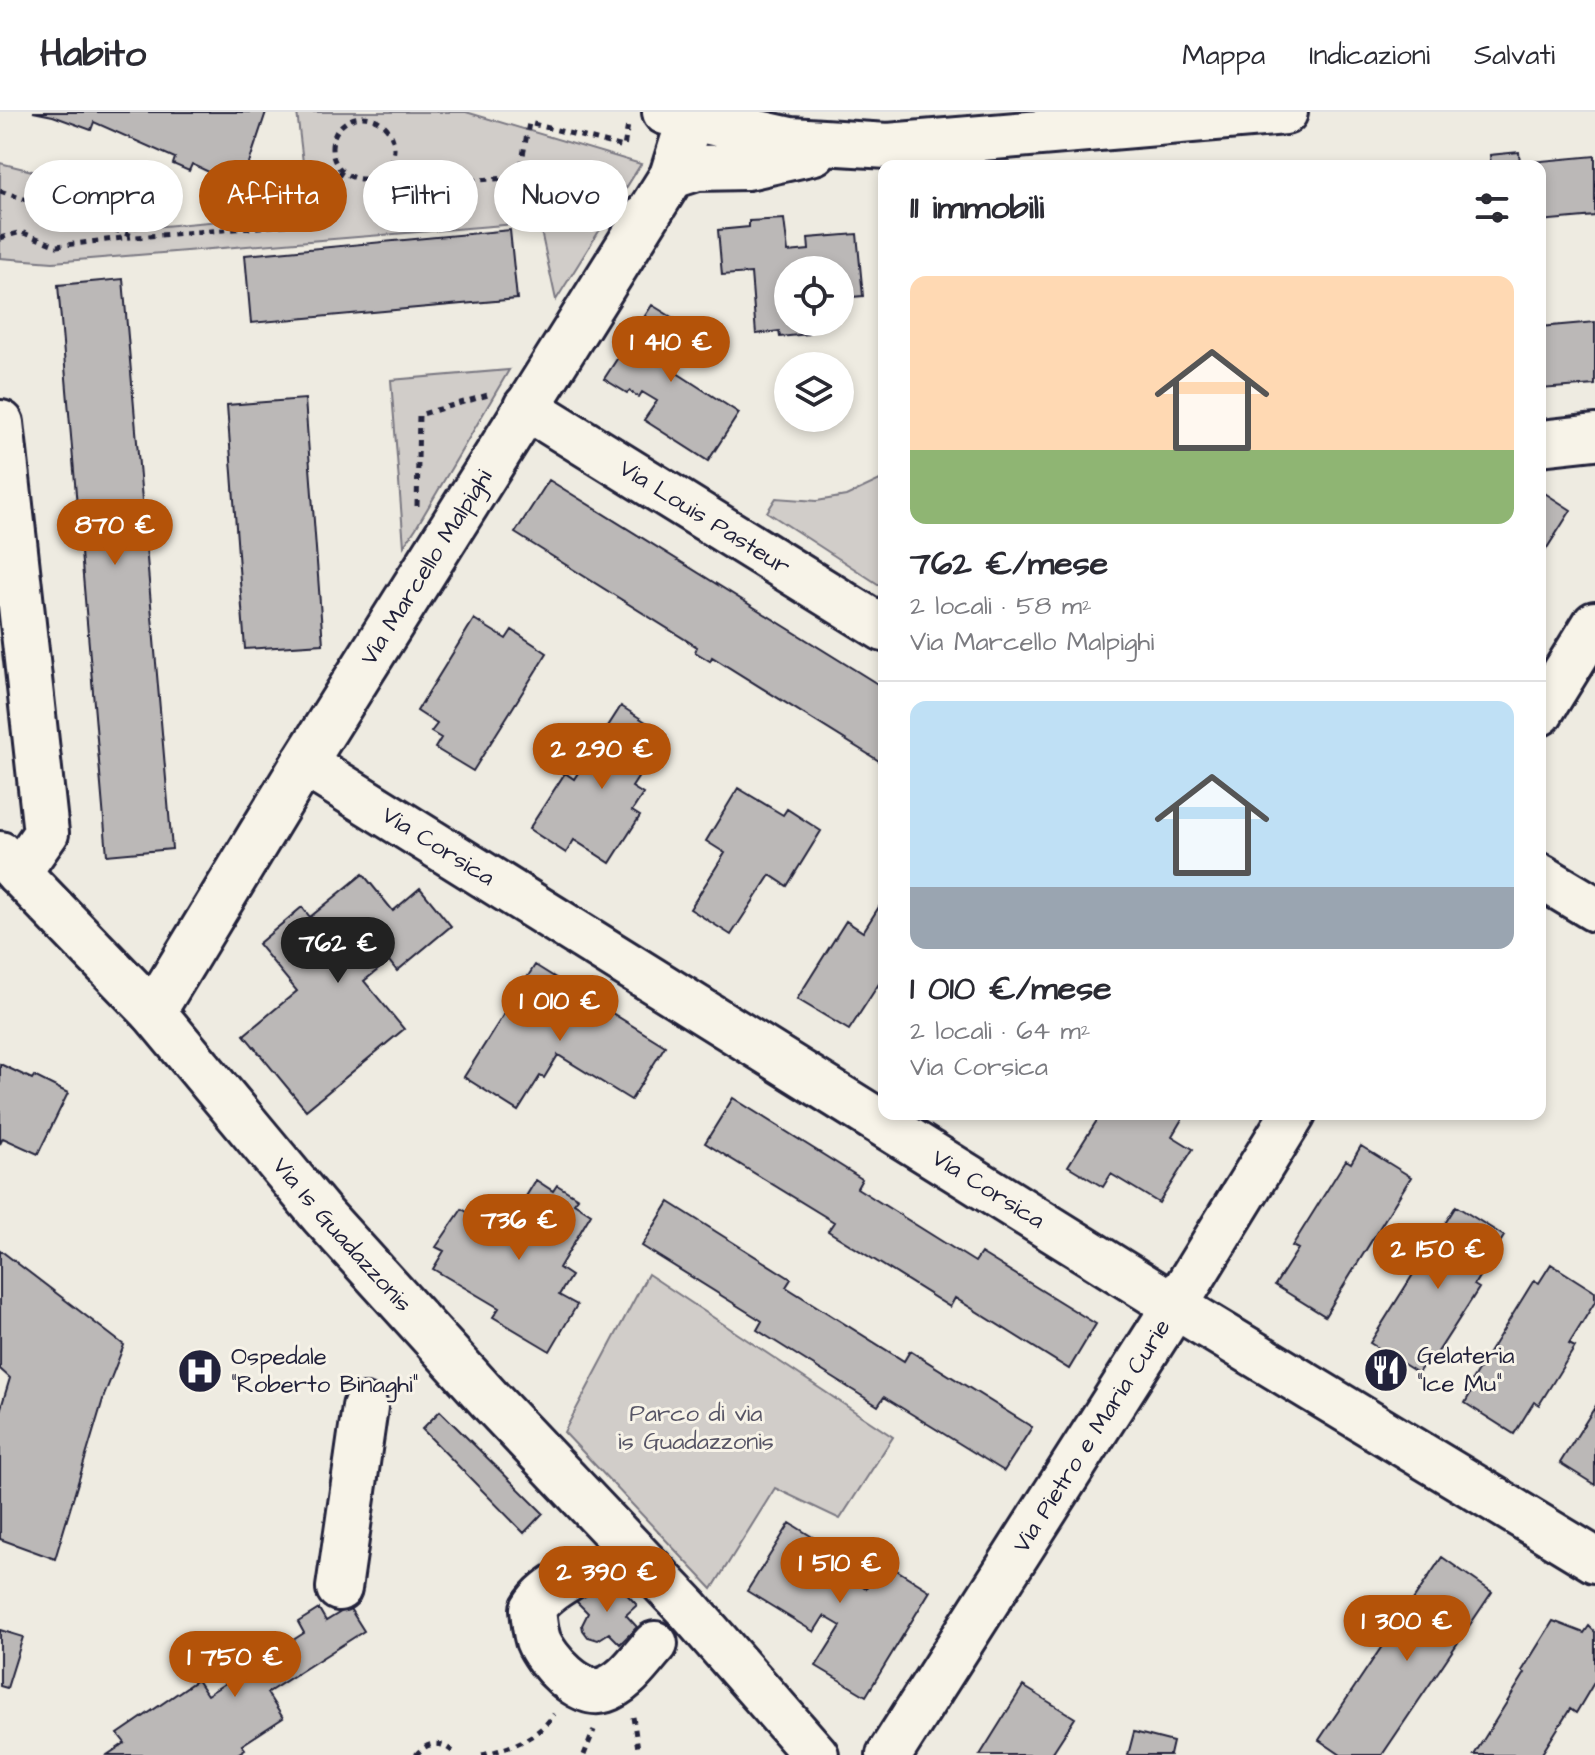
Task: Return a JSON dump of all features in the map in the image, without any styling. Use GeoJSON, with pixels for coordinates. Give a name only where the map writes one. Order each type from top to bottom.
{"type":"FeatureCollection","features":[{"type":"Feature","properties":{"kind":"street"},"geometry":{"type":"LineString","coordinates":[[678,115],[790,140],[888,146],[1285,112]]}},
{"type":"Feature","properties":{"kind":"street","name":"Via Marcello Malpighi"},"geometry":{"type":"LineString","coordinates":[[153,1012],[304,763],[672,176],[678,115]]}},
{"type":"Feature","properties":{"kind":"street"},"geometry":{"type":"LineString","coordinates":[[672,176],[697,168],[747,167],[851,144]]}},
{"type":"Feature","properties":{"kind":"street","name":"Via Louis Pasteur"},"geometry":{"type":"LineString","coordinates":[[526,407],[878,625]]}},
{"type":"Feature","properties":{"kind":"street"},"geometry":{"type":"LineString","coordinates":[[1,423],[46,833],[9,863]]}},
{"type":"Feature","properties":{"kind":"street"},"geometry":{"type":"LineString","coordinates":[[1546,442],[1595,437]]}},
{"type":"Feature","properties":{"kind":"street"},"geometry":{"type":"LineString","coordinates":[[1546,703],[1595,624]]}},
{"type":"Feature","properties":{"kind":"street","name":"Via Corsica"},"geometry":{"type":"LineString","coordinates":[[304,763],[1175,1306],[1595,1560]]}},
{"type":"Feature","properties":{"kind":"street","name":"Via Is Guadazzonis"},"geometry":{"type":"LineString","coordinates":[[9,863],[153,1012],[322,1215],[489,1399],[689,1610],[816,1755]]}},
{"type":"Feature","properties":{"kind":"street"},"geometry":{"type":"LineString","coordinates":[[1546,880],[1595,909]]}},
{"type":"Feature","properties":{"kind":"street","name":"Via Pietro e Maria Curie"},"geometry":{"type":"LineString","coordinates":[[889,1755],[1175,1306],[1289,1120]]}},
{"type":"Feature","properties":{"kind":"street"},"geometry":{"type":"LineString","coordinates":[[339,1588],[365,1407]]}},
{"type":"Feature","properties":{"kind":"street"},"geometry":{"type":"LineString","coordinates":[[581,1570],[544,1594],[533,1609],[539,1642],[549,1659],[574,1683],[600,1692],[627,1676],[655,1644]]}},
{"type":"Feature","properties":{"kind":"path"},"geometry":{"type":"LineString","coordinates":[[478,180],[519,177],[529,123],[624,147],[631,112]]}},
{"type":"Feature","properties":{"kind":"path"},"geometry":{"type":"LineString","coordinates":[[335,160],[332,142],[342,125],[350,119],[372,115],[388,128],[393,137],[395,147],[391,160]]}},
{"type":"Feature","properties":{"kind":"path"},"geometry":{"type":"LineString","coordinates":[[0,191],[136,237]]}},
{"type":"Feature","properties":{"kind":"path"},"geometry":{"type":"LineString","coordinates":[[0,238],[21,232],[57,246],[199,232]]}},
{"type":"Feature","properties":{"kind":"path"},"geometry":{"type":"LineString","coordinates":[[482,1755],[522,1742],[550,1720],[574,1683]]}},
{"type":"Feature","properties":{"kind":"path"},"geometry":{"type":"LineString","coordinates":[[416,1755],[432,1744],[448,1746],[456,1755]]}},
{"type":"Feature","properties":{"kind":"green space"},"geometry":{"type":"Polygon","coordinates":[[[297,112],[466,112],[628,160],[494,160],[494,226],[478,227],[478,160],[363,160],[363,232],[418,232],[53,262],[0,258],[0,163],[24,169],[24,232],[183,232],[183,224],[199,223],[199,232],[347,232],[347,160],[303,160],[297,112]]]}},
{"type":"Feature","properties":{"kind":"green space"},"geometry":{"type":"Polygon","coordinates":[[[628,160],[641,164],[628,185],[628,160]]]}},
{"type":"Feature","properties":{"kind":"green space"},"geometry":{"type":"Polygon","coordinates":[[[541,232],[598,232],[556,300],[541,232]]]}},
{"type":"Feature","properties":{"kind":"green space"},"geometry":{"type":"Polygon","coordinates":[[[509,370],[416,528],[404,546],[391,380],[509,370]]]}},
{"type":"Feature","properties":{"kind":"green space"},"geometry":{"type":"Polygon","coordinates":[[[878,481],[878,584],[767,512],[776,498],[817,501],[846,496],[878,481]]]}},
{"type":"Feature","properties":{"kind":"green space","name":"Parco di via is Guadazzonis"},"geometry":{"type":"Polygon","coordinates":[[[648,1274],[893,1437],[840,1519],[775,1488],[712,1589],[564,1432],[648,1274]]]}},
{"type":"Feature","properties":{"kind":"building"},"geometry":{"type":"Polygon","coordinates":[[[33,112],[266,112],[250,160],[199,160],[199,167],[192,164],[189,171],[183,168],[183,160],[174,160],[94,122],[91,130],[33,112]]]}},
{"type":"Feature","properties":{"kind":"building"},"geometry":{"type":"Polygon","coordinates":[[[1519,152],[1520,160],[1490,160],[1490,155],[1519,152]]]}},
{"type":"Feature","properties":{"kind":"building"},"geometry":{"type":"Polygon","coordinates":[[[1595,156],[1595,216],[1546,220],[1546,161],[1595,156]]]}},
{"type":"Feature","properties":{"kind":"building"},"geometry":{"type":"Polygon","coordinates":[[[784,219],[788,252],[809,250],[808,238],[857,234],[863,296],[854,297],[854,256],[774,256],[774,332],[756,334],[751,273],[722,275],[718,230],[749,227],[749,221],[784,219]]]}},
{"type":"Feature","properties":{"kind":"building"},"geometry":{"type":"Polygon","coordinates":[[[510,232],[517,299],[251,323],[245,255],[510,232]]]}},
{"type":"Feature","properties":{"kind":"building"},"geometry":{"type":"Polygon","coordinates":[[[123,279],[172,849],[107,855],[58,285],[123,279]]]}},
{"type":"Feature","properties":{"kind":"building"},"geometry":{"type":"Polygon","coordinates":[[[652,305],[701,335],[677,373],[739,413],[708,461],[644,420],[657,401],[642,392],[639,397],[629,391],[627,393],[604,379],[652,305]]]}},
{"type":"Feature","properties":{"kind":"building"},"geometry":{"type":"Polygon","coordinates":[[[1595,322],[1595,385],[1546,389],[1546,326],[1595,322]]]}},
{"type":"Feature","properties":{"kind":"building"},"geometry":{"type":"Polygon","coordinates":[[[305,399],[323,644],[245,649],[227,405],[305,399]]]}},
{"type":"Feature","properties":{"kind":"building"},"geometry":{"type":"Polygon","coordinates":[[[549,480],[878,684],[878,760],[712,657],[710,661],[695,652],[697,647],[515,533],[549,480]]]}},
{"type":"Feature","properties":{"kind":"building"},"geometry":{"type":"Polygon","coordinates":[[[1546,494],[1571,510],[1546,550],[1546,494]]]}},
{"type":"Feature","properties":{"kind":"building"},"geometry":{"type":"Polygon","coordinates":[[[474,619],[506,639],[512,630],[547,653],[473,771],[435,748],[441,738],[431,732],[437,724],[417,711],[474,619]]]}},
{"type":"Feature","properties":{"kind":"building"},"geometry":{"type":"Polygon","coordinates":[[[621,706],[666,735],[632,787],[643,794],[632,811],[640,816],[610,863],[574,840],[566,853],[529,829],[565,773],[574,779],[621,706]]]}},
{"type":"Feature","properties":{"kind":"building"},"geometry":{"type":"Polygon","coordinates":[[[738,788],[783,815],[787,809],[821,831],[787,886],[770,875],[731,935],[690,909],[725,853],[706,841],[738,788]]]}},
{"type":"Feature","properties":{"kind":"building"},"geometry":{"type":"Polygon","coordinates":[[[363,874],[393,911],[420,888],[451,926],[397,971],[389,961],[364,981],[404,1029],[306,1110],[244,1035],[297,991],[258,944],[302,907],[310,917],[363,874]]]}},
{"type":"Feature","properties":{"kind":"building"},"geometry":{"type":"Polygon","coordinates":[[[878,908],[878,985],[849,1030],[797,999],[846,921],[863,932],[878,908]]]}},
{"type":"Feature","properties":{"kind":"building"},"geometry":{"type":"Polygon","coordinates":[[[535,965],[665,1046],[631,1100],[558,1055],[544,1078],[540,1076],[518,1111],[464,1077],[535,965]]]}},
{"type":"Feature","properties":{"kind":"building"},"geometry":{"type":"Polygon","coordinates":[[[0,1064],[68,1093],[38,1154],[3,1138],[0,1144],[0,1064]]]}},
{"type":"Feature","properties":{"kind":"building"},"geometry":{"type":"Polygon","coordinates":[[[733,1098],[862,1179],[857,1188],[975,1262],[981,1253],[1096,1324],[1069,1369],[955,1298],[950,1307],[828,1231],[834,1222],[705,1143],[733,1098]]]}},
{"type":"Feature","properties":{"kind":"building"},"geometry":{"type":"Polygon","coordinates":[[[1097,1120],[1181,1120],[1172,1136],[1193,1149],[1159,1203],[1111,1174],[1103,1187],[1068,1166],[1097,1120]]]}},
{"type":"Feature","properties":{"kind":"building"},"geometry":{"type":"Polygon","coordinates":[[[1361,1146],[1411,1177],[1325,1316],[1275,1285],[1298,1249],[1292,1246],[1346,1160],[1351,1163],[1361,1146]]]}},
{"type":"Feature","properties":{"kind":"building"},"geometry":{"type":"Polygon","coordinates":[[[536,1180],[553,1191],[557,1185],[578,1198],[574,1203],[591,1214],[559,1268],[571,1276],[559,1295],[577,1305],[550,1351],[493,1317],[499,1308],[433,1269],[444,1251],[436,1247],[462,1209],[503,1234],[536,1180]]]}},
{"type":"Feature","properties":{"kind":"building"},"geometry":{"type":"Polygon","coordinates":[[[669,1202],[791,1279],[786,1287],[904,1361],[910,1351],[1032,1427],[1004,1471],[884,1397],[878,1406],[757,1330],[762,1321],[642,1246],[669,1202]]]}},
{"type":"Feature","properties":{"kind":"building"},"geometry":{"type":"Polygon","coordinates":[[[1456,1206],[1504,1236],[1474,1285],[1479,1288],[1434,1358],[1430,1355],[1418,1373],[1370,1343],[1456,1206]]]}},
{"type":"Feature","properties":{"kind":"building"},"geometry":{"type":"Polygon","coordinates":[[[0,1250],[124,1345],[104,1396],[55,1559],[0,1539],[0,1411],[10,1378],[0,1369],[0,1250]]]}},
{"type":"Feature","properties":{"kind":"building"},"geometry":{"type":"Polygon","coordinates":[[[1551,1264],[1595,1292],[1595,1302],[1569,1344],[1575,1347],[1539,1405],[1534,1402],[1514,1434],[1465,1403],[1475,1385],[1471,1382],[1534,1280],[1539,1283],[1551,1264]]]}},
{"type":"Feature","properties":{"kind":"building"},"geometry":{"type":"Polygon","coordinates":[[[1595,1407],[1595,1485],[1560,1463],[1595,1407]]]}},
{"type":"Feature","properties":{"kind":"building"},"geometry":{"type":"Polygon","coordinates":[[[440,1411],[543,1513],[524,1533],[422,1429],[440,1411]]]}},
{"type":"Feature","properties":{"kind":"building"},"geometry":{"type":"Polygon","coordinates":[[[790,1523],[856,1564],[848,1576],[866,1588],[882,1561],[930,1591],[866,1696],[816,1666],[841,1626],[824,1616],[814,1632],[747,1591],[790,1523]]]}},
{"type":"Feature","properties":{"kind":"building"},"geometry":{"type":"Polygon","coordinates":[[[1442,1557],[1492,1592],[1382,1755],[1341,1755],[1319,1740],[1442,1557]]]}},
{"type":"Feature","properties":{"kind":"building"},"geometry":{"type":"Polygon","coordinates":[[[594,1584],[605,1595],[617,1584],[637,1605],[626,1615],[637,1627],[620,1644],[609,1633],[598,1640],[588,1637],[583,1630],[588,1613],[576,1601],[594,1584]]]}},
{"type":"Feature","properties":{"kind":"building"},"geometry":{"type":"Polygon","coordinates":[[[349,1607],[364,1631],[267,1693],[283,1718],[242,1745],[245,1749],[236,1755],[107,1755],[125,1743],[118,1734],[197,1680],[207,1695],[304,1633],[298,1622],[319,1609],[326,1621],[349,1607]]]}},
{"type":"Feature","properties":{"kind":"building"},"geometry":{"type":"Polygon","coordinates":[[[1553,1621],[1584,1633],[1589,1626],[1595,1632],[1595,1681],[1576,1713],[1570,1709],[1541,1755],[1474,1755],[1525,1673],[1522,1671],[1553,1621]]]}},
{"type":"Feature","properties":{"kind":"building"},"geometry":{"type":"Polygon","coordinates":[[[0,1630],[23,1637],[7,1688],[0,1686],[0,1630]]]}},
{"type":"Feature","properties":{"kind":"building"},"geometry":{"type":"Polygon","coordinates":[[[1023,1686],[1075,1718],[1051,1755],[980,1755],[1023,1686]]]}},
{"type":"Feature","properties":{"kind":"building"},"geometry":{"type":"Polygon","coordinates":[[[1134,1732],[1173,1742],[1170,1755],[1128,1755],[1134,1732]]]}},
{"type":"Feature","properties":{"kind":"place","name":"Gelateria \"Ice Mu\""},"geometry":{"type":"Point","coordinates":[1386,1370]}},
{"type":"Feature","properties":{"kind":"place","name":"Ospedale \"Roberto Binaghi\""},"geometry":{"type":"Point","coordinates":[200,1371]}}]}
